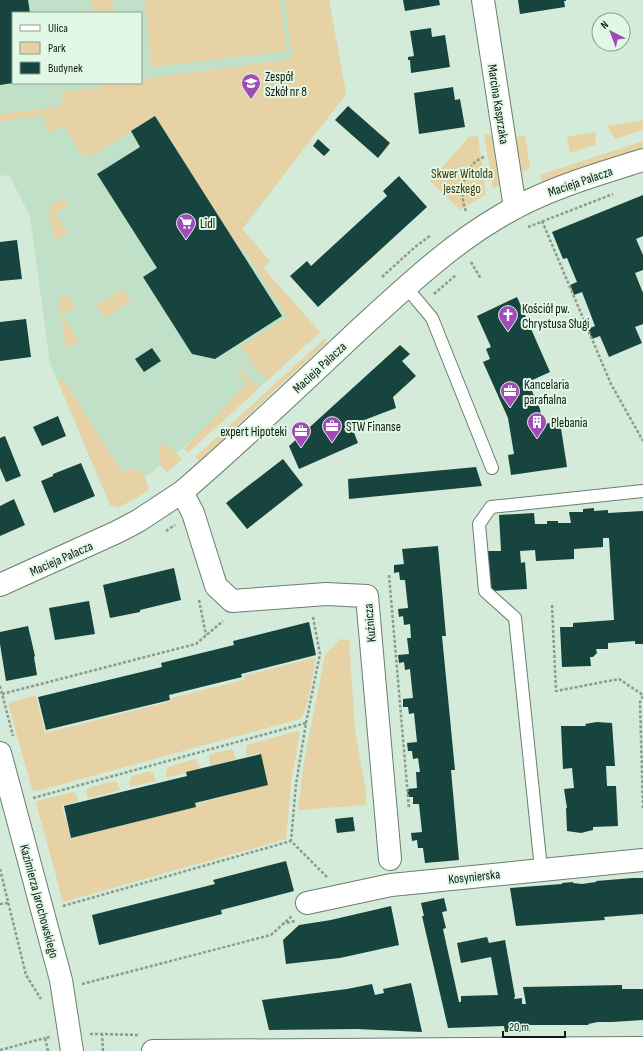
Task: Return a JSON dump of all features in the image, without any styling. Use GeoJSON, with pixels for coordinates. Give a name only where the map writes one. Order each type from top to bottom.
{"type":"FeatureCollection","features":[{"type":"Feature","properties":{"kind":"street","name":"Marcina Kasprzaka"},"geometry":{"type":"LineString","coordinates":[[483,0],[515,208]]}},
{"type":"Feature","properties":{"kind":"street","name":"Macieja Palacza"},"geometry":{"type":"LineString","coordinates":[[0,585],[117,532],[138,521],[182,492],[429,266],[480,228],[542,194],[570,183],[643,160]]}},
{"type":"Feature","properties":{"kind":"street","name":"Kuźnicza"},"geometry":{"type":"LineString","coordinates":[[182,492],[193,513],[216,586],[232,601],[326,594],[367,596],[390,859]]}},
{"type":"Feature","properties":{"kind":"street","name":"Kazimierza Jarochowskiego"},"geometry":{"type":"LineString","coordinates":[[0,753],[61,980],[72,1051]]}},
{"type":"Feature","properties":{"kind":"street","name":"Kosynierska"},"geometry":{"type":"LineString","coordinates":[[307,903],[391,885],[643,860]]}},
{"type":"Feature","properties":{"kind":"street"},"geometry":{"type":"LineString","coordinates":[[153,1051],[643,1048]]}},
{"type":"Feature","properties":{"kind":"lane"},"geometry":{"type":"LineString","coordinates":[[406,287],[432,318],[492,468]]}},
{"type":"Feature","properties":{"kind":"lane"},"geometry":{"type":"LineString","coordinates":[[541,869],[515,618],[485,591],[479,524],[491,507],[643,491]]}},
{"type":"Feature","properties":{"kind":"path"},"geometry":{"type":"LineString","coordinates":[[466,211],[463,204],[462,191],[472,164],[484,156]]}},
{"type":"Feature","properties":{"kind":"path"},"geometry":{"type":"LineString","coordinates":[[528,227],[614,193]]}},
{"type":"Feature","properties":{"kind":"path"},"geometry":{"type":"LineString","coordinates":[[462,214],[472,208]]}},
{"type":"Feature","properties":{"kind":"path"},"geometry":{"type":"LineString","coordinates":[[542,221],[611,384],[643,440]]}},
{"type":"Feature","properties":{"kind":"path"},"geometry":{"type":"LineString","coordinates":[[379,280],[415,247],[434,234]]}},
{"type":"Feature","properties":{"kind":"path"},"geometry":{"type":"LineString","coordinates":[[466,267],[477,258]]}},
{"type":"Feature","properties":{"kind":"path"},"geometry":{"type":"LineString","coordinates":[[471,262],[481,279]]}},
{"type":"Feature","properties":{"kind":"path"},"geometry":{"type":"LineString","coordinates":[[421,305],[460,272]]}},
{"type":"Feature","properties":{"kind":"path"},"geometry":{"type":"LineString","coordinates":[[389,575],[410,814]]}},
{"type":"Feature","properties":{"kind":"path"},"geometry":{"type":"LineString","coordinates":[[552,605],[556,692],[619,679],[643,695],[640,702],[643,808]]}},
{"type":"Feature","properties":{"kind":"path"},"geometry":{"type":"LineString","coordinates":[[291,841],[296,784],[306,723],[320,654],[312,613]]}},
{"type":"Feature","properties":{"kind":"path"},"geometry":{"type":"LineString","coordinates":[[2,694],[196,644],[222,621],[229,620]]}},
{"type":"Feature","properties":{"kind":"path"},"geometry":{"type":"LineString","coordinates":[[31,799],[306,723]]}},
{"type":"Feature","properties":{"kind":"path"},"geometry":{"type":"LineString","coordinates":[[291,841],[329,879]]}},
{"type":"Feature","properties":{"kind":"path"},"geometry":{"type":"LineString","coordinates":[[60,907],[291,841]]}},
{"type":"Feature","properties":{"kind":"path"},"geometry":{"type":"LineString","coordinates":[[0,869],[26,975],[42,1000]]}},
{"type":"Feature","properties":{"kind":"path"},"geometry":{"type":"LineString","coordinates":[[0,904],[8,903]]}},
{"type":"Feature","properties":{"kind":"path"},"geometry":{"type":"LineString","coordinates":[[80,984],[271,935],[282,924]]}},
{"type":"Feature","properties":{"kind":"path"},"geometry":{"type":"LineString","coordinates":[[0,1050],[54,1036]]}},
{"type":"Feature","properties":{"kind":"path"},"geometry":{"type":"LineString","coordinates":[[45,1038],[48,1051]]}},
{"type":"Feature","properties":{"kind":"shaded area"},"geometry":{"type":"Polygon","coordinates":[[[0,0],[329,0],[346,94],[242,229],[270,261],[263,268],[320,332],[259,388],[110,505],[50,363],[30,216],[9,175],[0,176],[0,0]]]}},
{"type":"Feature","properties":{"kind":"green space"},"geometry":{"type":"Polygon","coordinates":[[[91,0],[112,0],[114,12],[93,12],[91,0]]]}},
{"type":"Feature","properties":{"kind":"green space"},"geometry":{"type":"Polygon","coordinates":[[[144,0],[280,0],[287,51],[152,67],[144,0]]]}},
{"type":"Feature","properties":{"kind":"green space"},"geometry":{"type":"Polygon","coordinates":[[[285,0],[329,0],[346,94],[242,229],[270,261],[263,268],[320,332],[268,380],[248,360],[250,357],[240,347],[287,317],[243,249],[241,251],[155,116],[94,155],[87,156],[78,150],[64,125],[51,133],[46,130],[44,115],[0,122],[0,114],[62,106],[61,92],[102,87],[101,84],[142,84],[142,79],[292,59],[285,0]]]}},
{"type":"Feature","properties":{"kind":"green space"},"geometry":{"type":"Polygon","coordinates":[[[643,120],[643,130],[615,139],[607,126],[643,120]]]}},
{"type":"Feature","properties":{"kind":"green space"},"geometry":{"type":"Polygon","coordinates":[[[596,132],[595,145],[570,153],[567,137],[596,132]]]}},
{"type":"Feature","properties":{"kind":"green space"},"geometry":{"type":"Polygon","coordinates":[[[484,134],[492,136],[500,185],[493,189],[484,134]]]}},
{"type":"Feature","properties":{"kind":"green space"},"geometry":{"type":"Polygon","coordinates":[[[525,135],[530,168],[522,172],[516,137],[525,135]]]}},
{"type":"Feature","properties":{"kind":"green space","name":"Skwer Witolda Jeszkego"},"geometry":{"type":"Polygon","coordinates":[[[478,136],[486,194],[460,210],[430,181],[469,137],[478,136]]]}},
{"type":"Feature","properties":{"kind":"green space"},"geometry":{"type":"Polygon","coordinates":[[[643,141],[643,149],[599,162],[542,182],[540,175],[643,141]]]}},
{"type":"Feature","properties":{"kind":"green space"},"geometry":{"type":"Polygon","coordinates":[[[60,200],[69,204],[56,213],[68,233],[56,240],[50,221],[49,210],[54,202],[60,200]]]}},
{"type":"Feature","properties":{"kind":"green space"},"geometry":{"type":"Polygon","coordinates":[[[123,289],[131,302],[105,318],[97,305],[123,289]]]}},
{"type":"Feature","properties":{"kind":"green space"},"geometry":{"type":"Polygon","coordinates":[[[63,295],[69,297],[76,307],[62,315],[79,341],[66,349],[59,301],[63,295]]]}},
{"type":"Feature","properties":{"kind":"green space"},"geometry":{"type":"Polygon","coordinates":[[[325,338],[327,342],[199,461],[195,457],[325,338]]]}},
{"type":"Feature","properties":{"kind":"green space"},"geometry":{"type":"Polygon","coordinates":[[[239,369],[259,388],[188,453],[184,449],[247,383],[236,372],[239,369]]]}},
{"type":"Feature","properties":{"kind":"green space"},"geometry":{"type":"Polygon","coordinates":[[[63,378],[122,472],[133,469],[141,472],[144,475],[149,490],[118,508],[110,505],[58,381],[63,378]]]}},
{"type":"Feature","properties":{"kind":"green space"},"geometry":{"type":"Polygon","coordinates":[[[164,442],[182,459],[167,472],[163,469],[158,458],[161,446],[164,442]]]}},
{"type":"Feature","properties":{"kind":"green space"},"geometry":{"type":"Polygon","coordinates":[[[341,639],[349,640],[355,729],[366,793],[366,805],[298,810],[304,762],[325,655],[341,639]]]}},
{"type":"Feature","properties":{"kind":"green space"},"geometry":{"type":"Polygon","coordinates":[[[316,657],[306,707],[300,719],[41,790],[35,791],[32,789],[8,703],[36,695],[45,733],[172,701],[171,698],[244,680],[244,676],[316,657]]]}},
{"type":"Feature","properties":{"kind":"green space"},"geometry":{"type":"Polygon","coordinates":[[[298,731],[300,733],[291,782],[286,839],[63,902],[36,803],[37,801],[73,792],[76,793],[78,801],[62,806],[71,838],[267,785],[259,753],[247,756],[247,745],[298,731]]]}},
{"type":"Feature","properties":{"kind":"green space"},"geometry":{"type":"Polygon","coordinates":[[[232,749],[236,759],[210,766],[209,755],[232,749]]]}},
{"type":"Feature","properties":{"kind":"green space"},"geometry":{"type":"Polygon","coordinates":[[[195,759],[200,769],[166,778],[168,767],[195,759]]]}},
{"type":"Feature","properties":{"kind":"green space"},"geometry":{"type":"Polygon","coordinates":[[[150,771],[153,773],[156,781],[130,787],[129,782],[132,776],[150,771]]]}},
{"type":"Feature","properties":{"kind":"green space"},"geometry":{"type":"Polygon","coordinates":[[[115,781],[117,782],[120,790],[88,799],[86,791],[88,788],[115,781]]]}},
{"type":"Feature","properties":{"kind":"building"},"geometry":{"type":"Polygon","coordinates":[[[0,0],[28,0],[30,12],[12,12],[12,83],[0,85],[0,0]]]}},
{"type":"Feature","properties":{"kind":"building"},"geometry":{"type":"Polygon","coordinates":[[[403,0],[439,0],[440,5],[405,11],[403,0]]]}},
{"type":"Feature","properties":{"kind":"building"},"geometry":{"type":"Polygon","coordinates":[[[518,0],[566,1],[564,1],[565,7],[520,14],[518,0]]]}},
{"type":"Feature","properties":{"kind":"building"},"geometry":{"type":"Polygon","coordinates":[[[431,28],[432,37],[445,35],[450,67],[411,73],[410,60],[408,60],[408,57],[414,56],[410,31],[431,28]]]}},
{"type":"Feature","properties":{"kind":"building"},"geometry":{"type":"Polygon","coordinates":[[[453,87],[455,100],[460,99],[465,127],[419,134],[414,93],[453,87]]]}},
{"type":"Feature","properties":{"kind":"building"},"geometry":{"type":"Polygon","coordinates":[[[348,106],[390,143],[378,158],[335,120],[348,106]]]}},
{"type":"Feature","properties":{"kind":"building","name":"Lidl"},"geometry":{"type":"Polygon","coordinates":[[[155,116],[282,316],[215,359],[192,354],[143,277],[157,268],[97,174],[140,147],[131,131],[155,116]]]}},
{"type":"Feature","properties":{"kind":"building"},"geometry":{"type":"Polygon","coordinates":[[[318,139],[330,150],[324,156],[313,146],[318,139]]]}},
{"type":"Feature","properties":{"kind":"building"},"geometry":{"type":"Polygon","coordinates":[[[399,176],[427,207],[318,307],[290,276],[307,261],[311,266],[387,196],[383,191],[399,176]]]}},
{"type":"Feature","properties":{"kind":"building"},"geometry":{"type":"Polygon","coordinates":[[[643,195],[643,236],[636,239],[643,255],[643,270],[635,273],[643,293],[643,324],[635,327],[642,343],[609,357],[600,336],[592,339],[588,329],[595,326],[582,292],[574,295],[570,285],[577,282],[567,258],[563,259],[552,232],[643,195]]]}},
{"type":"Feature","properties":{"kind":"building"},"geometry":{"type":"Polygon","coordinates":[[[17,240],[22,279],[0,281],[0,242],[17,240]]]}},
{"type":"Feature","properties":{"kind":"building"},"geometry":{"type":"Polygon","coordinates":[[[517,297],[550,372],[528,382],[540,409],[542,424],[560,422],[567,467],[511,475],[508,455],[514,454],[508,418],[483,362],[490,359],[486,349],[491,347],[477,316],[517,297]]]}},
{"type":"Feature","properties":{"kind":"building"},"geometry":{"type":"Polygon","coordinates":[[[26,319],[31,357],[0,361],[0,322],[26,319]]]}},
{"type":"Feature","properties":{"kind":"building"},"geometry":{"type":"Polygon","coordinates":[[[400,345],[410,354],[402,361],[416,376],[393,397],[396,408],[351,425],[358,443],[299,469],[289,446],[400,345]]]}},
{"type":"Feature","properties":{"kind":"building"},"geometry":{"type":"Polygon","coordinates":[[[152,348],[161,361],[144,372],[135,359],[152,348]]]}},
{"type":"Feature","properties":{"kind":"building"},"geometry":{"type":"Polygon","coordinates":[[[58,416],[66,436],[42,446],[33,427],[58,416]]]}},
{"type":"Feature","properties":{"kind":"building"},"geometry":{"type":"Polygon","coordinates":[[[5,436],[21,476],[6,482],[0,468],[0,438],[5,436]]]}},
{"type":"Feature","properties":{"kind":"building"},"geometry":{"type":"Polygon","coordinates":[[[283,459],[303,485],[247,529],[226,503],[283,459]]]}},
{"type":"Feature","properties":{"kind":"building"},"geometry":{"type":"Polygon","coordinates":[[[81,463],[95,496],[54,513],[41,481],[53,476],[53,474],[81,463]]]}},
{"type":"Feature","properties":{"kind":"building"},"geometry":{"type":"Polygon","coordinates":[[[476,467],[482,486],[349,499],[348,479],[476,467]]]}},
{"type":"Feature","properties":{"kind":"building"},"geometry":{"type":"Polygon","coordinates":[[[14,499],[25,525],[0,536],[0,506],[14,499]]]}},
{"type":"Feature","properties":{"kind":"building"},"geometry":{"type":"Polygon","coordinates":[[[594,508],[594,511],[608,510],[608,513],[643,511],[643,644],[635,644],[635,641],[608,643],[608,649],[596,649],[597,653],[593,657],[590,657],[591,666],[562,667],[560,627],[573,627],[573,623],[614,620],[609,538],[603,538],[603,547],[574,549],[574,559],[536,561],[535,550],[520,551],[521,563],[525,562],[527,589],[490,591],[487,551],[501,551],[499,515],[534,513],[535,524],[547,524],[547,521],[571,523],[569,512],[583,512],[583,509],[594,508]]]}},
{"type":"Feature","properties":{"kind":"building"},"geometry":{"type":"Polygon","coordinates":[[[438,546],[446,636],[442,636],[455,770],[451,770],[459,860],[425,863],[423,848],[418,848],[417,840],[412,841],[411,833],[422,832],[419,804],[413,804],[413,797],[408,797],[407,789],[417,788],[416,772],[420,772],[418,758],[413,759],[412,751],[408,751],[407,743],[417,742],[414,713],[409,714],[408,707],[403,707],[403,699],[413,698],[410,669],[405,670],[404,662],[399,663],[398,655],[409,654],[407,638],[411,638],[410,624],[404,625],[403,616],[399,617],[398,609],[408,608],[405,580],[400,580],[399,572],[394,573],[394,565],[404,564],[402,549],[438,546]]]}},
{"type":"Feature","properties":{"kind":"building"},"geometry":{"type":"Polygon","coordinates":[[[174,568],[181,600],[140,610],[140,612],[110,618],[103,585],[174,568]]]}},
{"type":"Feature","properties":{"kind":"building"},"geometry":{"type":"Polygon","coordinates":[[[89,601],[95,634],[55,640],[49,608],[89,601]]]}},
{"type":"Feature","properties":{"kind":"building"},"geometry":{"type":"Polygon","coordinates":[[[309,622],[316,655],[241,674],[242,677],[169,695],[170,700],[46,730],[38,697],[162,667],[161,663],[234,645],[233,641],[309,622]]]}},
{"type":"Feature","properties":{"kind":"building"},"geometry":{"type":"Polygon","coordinates":[[[28,626],[35,656],[37,675],[6,681],[0,644],[0,632],[28,626]]]}},
{"type":"Feature","properties":{"kind":"building"},"geometry":{"type":"Polygon","coordinates":[[[597,722],[612,723],[615,766],[606,766],[607,786],[616,786],[618,826],[593,827],[593,830],[581,833],[567,831],[567,808],[564,789],[574,788],[572,768],[563,769],[561,726],[586,726],[585,724],[597,722]]]}},
{"type":"Feature","properties":{"kind":"building"},"geometry":{"type":"Polygon","coordinates":[[[261,754],[268,785],[195,803],[196,807],[71,838],[64,806],[187,776],[186,772],[261,754]]]}},
{"type":"Feature","properties":{"kind":"building"},"geometry":{"type":"Polygon","coordinates":[[[353,817],[355,831],[337,833],[335,819],[353,817]]]}},
{"type":"Feature","properties":{"kind":"building"},"geometry":{"type":"Polygon","coordinates":[[[286,861],[294,891],[221,910],[222,914],[99,945],[92,915],[215,884],[213,880],[286,861]]]}},
{"type":"Feature","properties":{"kind":"building"},"geometry":{"type":"Polygon","coordinates":[[[643,878],[643,914],[604,917],[605,920],[516,926],[510,888],[573,882],[582,884],[596,881],[643,878]]]}},
{"type":"Feature","properties":{"kind":"building"},"geometry":{"type":"Polygon","coordinates":[[[444,898],[447,911],[442,912],[446,928],[443,929],[459,1002],[461,1002],[461,996],[498,995],[491,957],[461,963],[457,943],[487,937],[489,943],[505,940],[515,996],[514,999],[522,998],[522,1004],[526,1004],[523,987],[622,985],[622,989],[643,989],[643,1020],[598,1022],[588,1024],[589,1025],[529,1025],[530,1032],[505,1032],[504,1026],[448,1028],[422,916],[424,916],[421,903],[444,898]]]}},
{"type":"Feature","properties":{"kind":"building"},"geometry":{"type":"Polygon","coordinates":[[[391,906],[399,945],[340,958],[286,964],[283,940],[299,925],[331,920],[391,906]]]}},
{"type":"Feature","properties":{"kind":"building"},"geometry":{"type":"Polygon","coordinates":[[[411,983],[422,1032],[357,1029],[269,1030],[262,1000],[347,989],[372,984],[375,995],[384,993],[383,989],[411,983]]]}},
{"type":"Feature","properties":{"kind":"place","name":"Zespół Szkół nr 8"},"geometry":{"type":"Point","coordinates":[251,100]}},
{"type":"Feature","properties":{"kind":"place","name":"Lidl"},"geometry":{"type":"Point","coordinates":[186,240]}},
{"type":"Feature","properties":{"kind":"place","name":"Kościół pw. Chrystusa Sługi"},"geometry":{"type":"Point","coordinates":[508,332]}},
{"type":"Feature","properties":{"kind":"place","name":"Kancelaria parafialna"},"geometry":{"type":"Point","coordinates":[510,408]}},
{"type":"Feature","properties":{"kind":"place","name":"Plebania"},"geometry":{"type":"Point","coordinates":[537,439]}},
{"type":"Feature","properties":{"kind":"place","name":"STW Finanse"},"geometry":{"type":"Point","coordinates":[332,443]}},
{"type":"Feature","properties":{"kind":"place","name":"expert Hipoteki"},"geometry":{"type":"Point","coordinates":[301,448]}}]}
